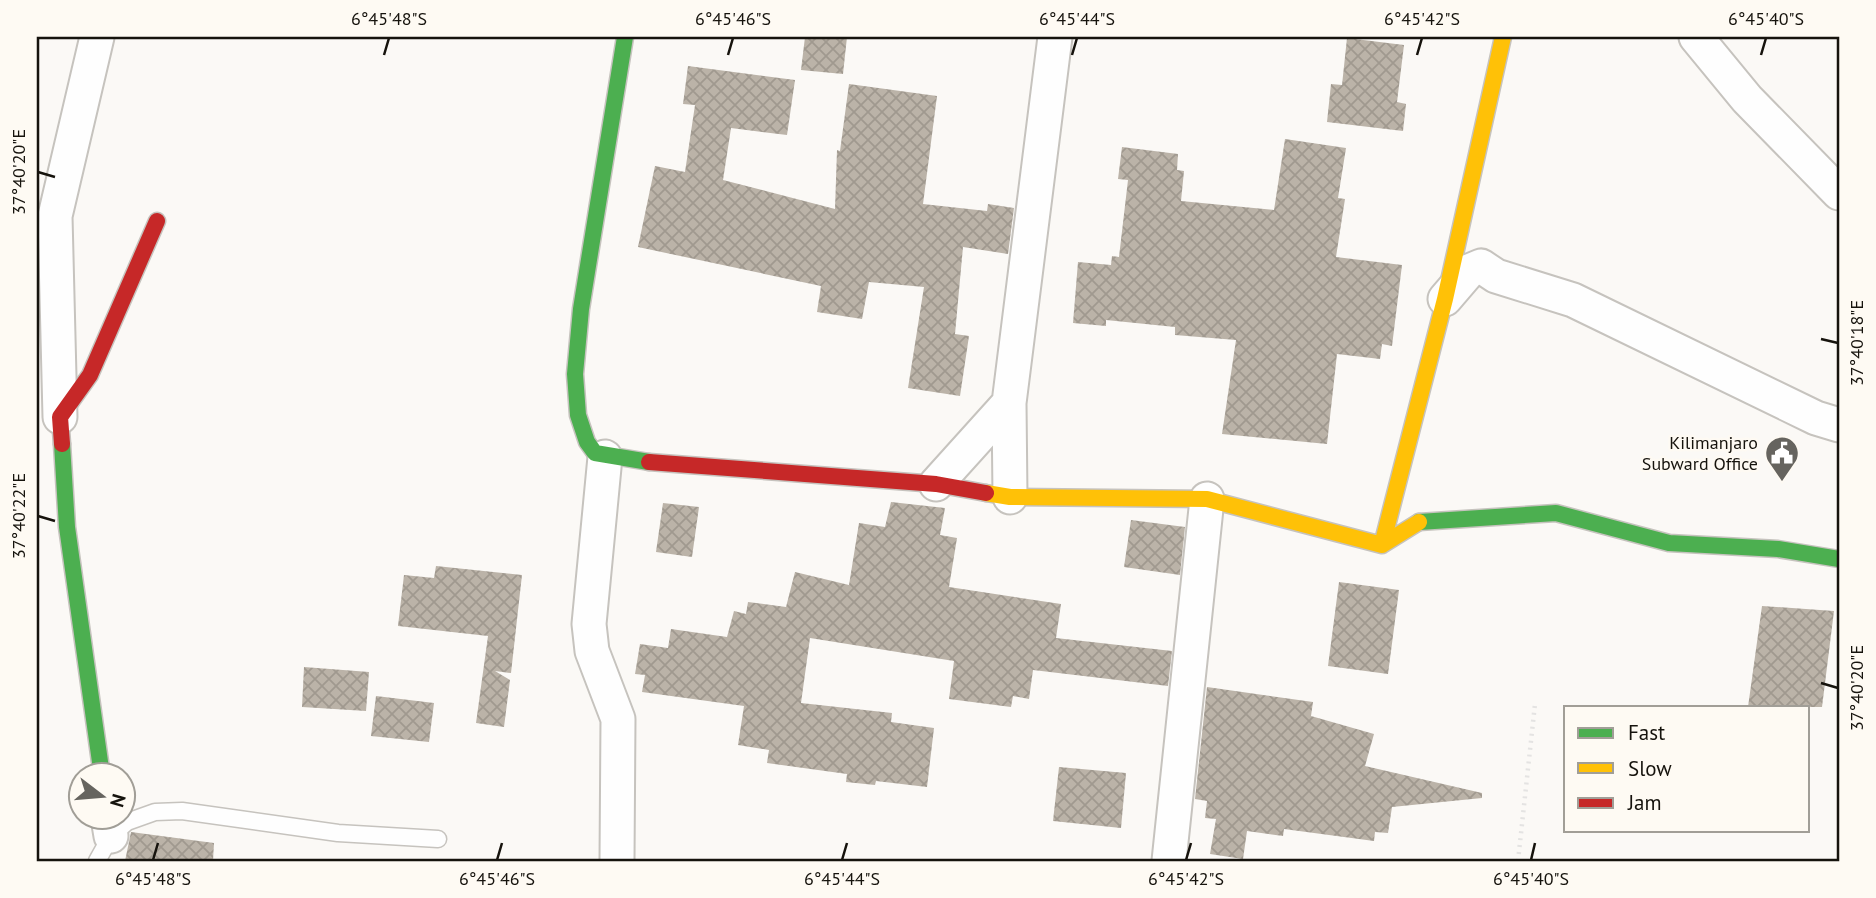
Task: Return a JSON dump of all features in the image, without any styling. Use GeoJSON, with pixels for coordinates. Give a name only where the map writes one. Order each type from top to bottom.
{"type":"FeatureCollection","features":[{"type":"Feature","properties":{"kind":"street"},"geometry":{"type":"LineString","coordinates":[[97,37],[55,216],[60,417],[66,527],[100,762]]}},
{"type":"Feature","properties":{"kind":"street"},"geometry":{"type":"LineString","coordinates":[[625,37],[587,271],[575,374],[578,415],[587,442],[595,453],[605,457],[936,484],[1010,497],[1207,499],[1382,545],[1417,522],[1556,513],[1595,521],[1669,543],[1779,548],[1839,559]]}},
{"type":"Feature","properties":{"kind":"street"},"geometry":{"type":"LineString","coordinates":[[1010,497],[1009,403],[1055,37]]}},
{"type":"Feature","properties":{"kind":"street"},"geometry":{"type":"LineString","coordinates":[[1382,545],[1445,299],[1503,37]]}},
{"type":"Feature","properties":{"kind":"street"},"geometry":{"type":"LineString","coordinates":[[1696,37],[1747,99],[1839,193]]}},
{"type":"Feature","properties":{"kind":"street"},"geometry":{"type":"LineString","coordinates":[[60,417],[90,375],[157,221]]}},
{"type":"Feature","properties":{"kind":"street"},"geometry":{"type":"LineString","coordinates":[[1445,299],[1469,271],[1481,266],[1496,276],[1573,300],[1805,413],[1839,425]]}},
{"type":"Feature","properties":{"kind":"street"},"geometry":{"type":"LineString","coordinates":[[936,484],[1009,403]]}},
{"type":"Feature","properties":{"kind":"street"},"geometry":{"type":"LineString","coordinates":[[605,457],[589,624],[593,651],[618,719],[617,861]]}},
{"type":"Feature","properties":{"kind":"street"},"geometry":{"type":"LineString","coordinates":[[1169,861],[1207,499]]}},
{"type":"Feature","properties":{"kind":"lane"},"geometry":{"type":"LineString","coordinates":[[105,838],[127,822],[155,812],[182,811],[338,833],[438,839]]}},
{"type":"Feature","properties":{"kind":"path"},"geometry":{"type":"LineString","coordinates":[[1518,861],[1535,704]]}},
{"type":"Feature","properties":{"kind":"building"},"geometry":{"type":"Polygon","coordinates":[[[805,37],[847,37],[843,74],[801,70],[805,37]]]}},
{"type":"Feature","properties":{"kind":"building"},"geometry":{"type":"Polygon","coordinates":[[[1347,38],[1404,45],[1397,102],[1406,104],[1403,131],[1327,122],[1331,84],[1342,85],[1347,38]]]}},
{"type":"Feature","properties":{"kind":"building"},"geometry":{"type":"Polygon","coordinates":[[[688,66],[795,80],[787,135],[731,128],[723,180],[835,209],[837,150],[840,151],[849,84],[937,96],[923,204],[987,211],[988,204],[1014,208],[1008,254],[963,247],[955,334],[969,336],[960,396],[908,388],[924,287],[869,282],[862,319],[817,312],[821,286],[638,247],[655,166],[685,172],[695,105],[683,104],[688,66]]]}},
{"type":"Feature","properties":{"kind":"building"},"geometry":{"type":"Polygon","coordinates":[[[1285,139],[1346,148],[1338,198],[1345,199],[1336,257],[1402,265],[1392,346],[1382,344],[1380,359],[1337,354],[1327,444],[1222,434],[1236,340],[1175,335],[1175,327],[1106,320],[1106,326],[1073,323],[1078,262],[1111,265],[1112,256],[1119,257],[1128,180],[1118,179],[1122,147],[1178,154],[1177,170],[1184,171],[1181,201],[1274,210],[1285,139]]]}},
{"type":"Feature","properties":{"kind":"building"},"geometry":{"type":"Polygon","coordinates":[[[891,502],[945,508],[940,535],[957,538],[949,587],[1061,604],[1056,638],[1172,651],[1168,686],[1033,670],[1029,699],[1013,696],[1011,707],[949,699],[954,661],[810,638],[801,703],[892,713],[891,722],[934,728],[927,787],[876,781],[875,785],[846,782],[847,774],[767,763],[769,750],[738,745],[744,706],[642,692],[645,675],[635,674],[640,644],[668,648],[671,629],[727,637],[734,611],[746,614],[748,602],[786,607],[795,572],[849,585],[859,523],[885,527],[891,502]]]}},
{"type":"Feature","properties":{"kind":"building"},"geometry":{"type":"Polygon","coordinates":[[[663,503],[699,507],[692,557],[656,552],[663,503]]]}},
{"type":"Feature","properties":{"kind":"building"},"geometry":{"type":"Polygon","coordinates":[[[1131,520],[1185,527],[1180,575],[1124,567],[1131,520]]]}},
{"type":"Feature","properties":{"kind":"building"},"geometry":{"type":"Polygon","coordinates":[[[436,566],[522,575],[511,673],[495,671],[510,680],[504,727],[476,723],[488,636],[398,626],[404,575],[434,578],[436,566]]]}},
{"type":"Feature","properties":{"kind":"building"},"geometry":{"type":"Polygon","coordinates":[[[1339,582],[1399,590],[1388,674],[1328,666],[1339,582]]]}},
{"type":"Feature","properties":{"kind":"building"},"geometry":{"type":"Polygon","coordinates":[[[1762,606],[1834,611],[1822,707],[1748,706],[1762,606]]]}},
{"type":"Feature","properties":{"kind":"building"},"geometry":{"type":"Polygon","coordinates":[[[304,667],[369,672],[366,711],[302,707],[304,667]]]}},
{"type":"Feature","properties":{"kind":"building"},"geometry":{"type":"Polygon","coordinates":[[[1207,687],[1313,702],[1311,716],[1374,734],[1365,766],[1482,793],[1482,798],[1392,807],[1388,833],[1375,832],[1374,841],[1284,829],[1283,836],[1247,831],[1243,859],[1210,854],[1216,819],[1205,818],[1207,801],[1195,799],[1207,687]]]}},
{"type":"Feature","properties":{"kind":"building"},"geometry":{"type":"Polygon","coordinates":[[[376,696],[434,703],[429,742],[371,736],[376,696]]]}},
{"type":"Feature","properties":{"kind":"building"},"geometry":{"type":"Polygon","coordinates":[[[1059,767],[1126,773],[1121,828],[1053,821],[1059,767]]]}},
{"type":"Feature","properties":{"kind":"building"},"geometry":{"type":"Polygon","coordinates":[[[131,832],[214,843],[213,861],[125,861],[131,832]]]}},
{"type":"Feature","properties":{"kind":"traffic: fast"},"geometry":{"type":"LineString","coordinates":[[625,37],[581,309],[575,374],[578,415],[587,442],[595,453],[649,462]]}},
{"type":"Feature","properties":{"kind":"traffic: fast"},"geometry":{"type":"LineString","coordinates":[[62,444],[67,527],[100,762]]}},
{"type":"Feature","properties":{"kind":"traffic: fast"},"geometry":{"type":"LineString","coordinates":[[1419,522],[1556,513],[1669,543],[1778,549],[1839,559]]}},
{"type":"Feature","properties":{"kind":"traffic: slow"},"geometry":{"type":"LineString","coordinates":[[1382,545],[1445,299],[1503,37]]}},
{"type":"Feature","properties":{"kind":"traffic: slow"},"geometry":{"type":"LineString","coordinates":[[986,493],[1010,497],[1207,499],[1382,545],[1419,522]]}},
{"type":"Feature","properties":{"kind":"traffic: jam"},"geometry":{"type":"LineString","coordinates":[[62,444],[60,417],[90,375],[157,221]]}},
{"type":"Feature","properties":{"kind":"traffic: jam"},"geometry":{"type":"LineString","coordinates":[[649,462],[936,484],[986,493]]}},
{"type":"Feature","properties":{"kind":"place","name":"Kilimanjaro Subward Office"},"geometry":{"type":"Point","coordinates":[1782,483]}}]}
